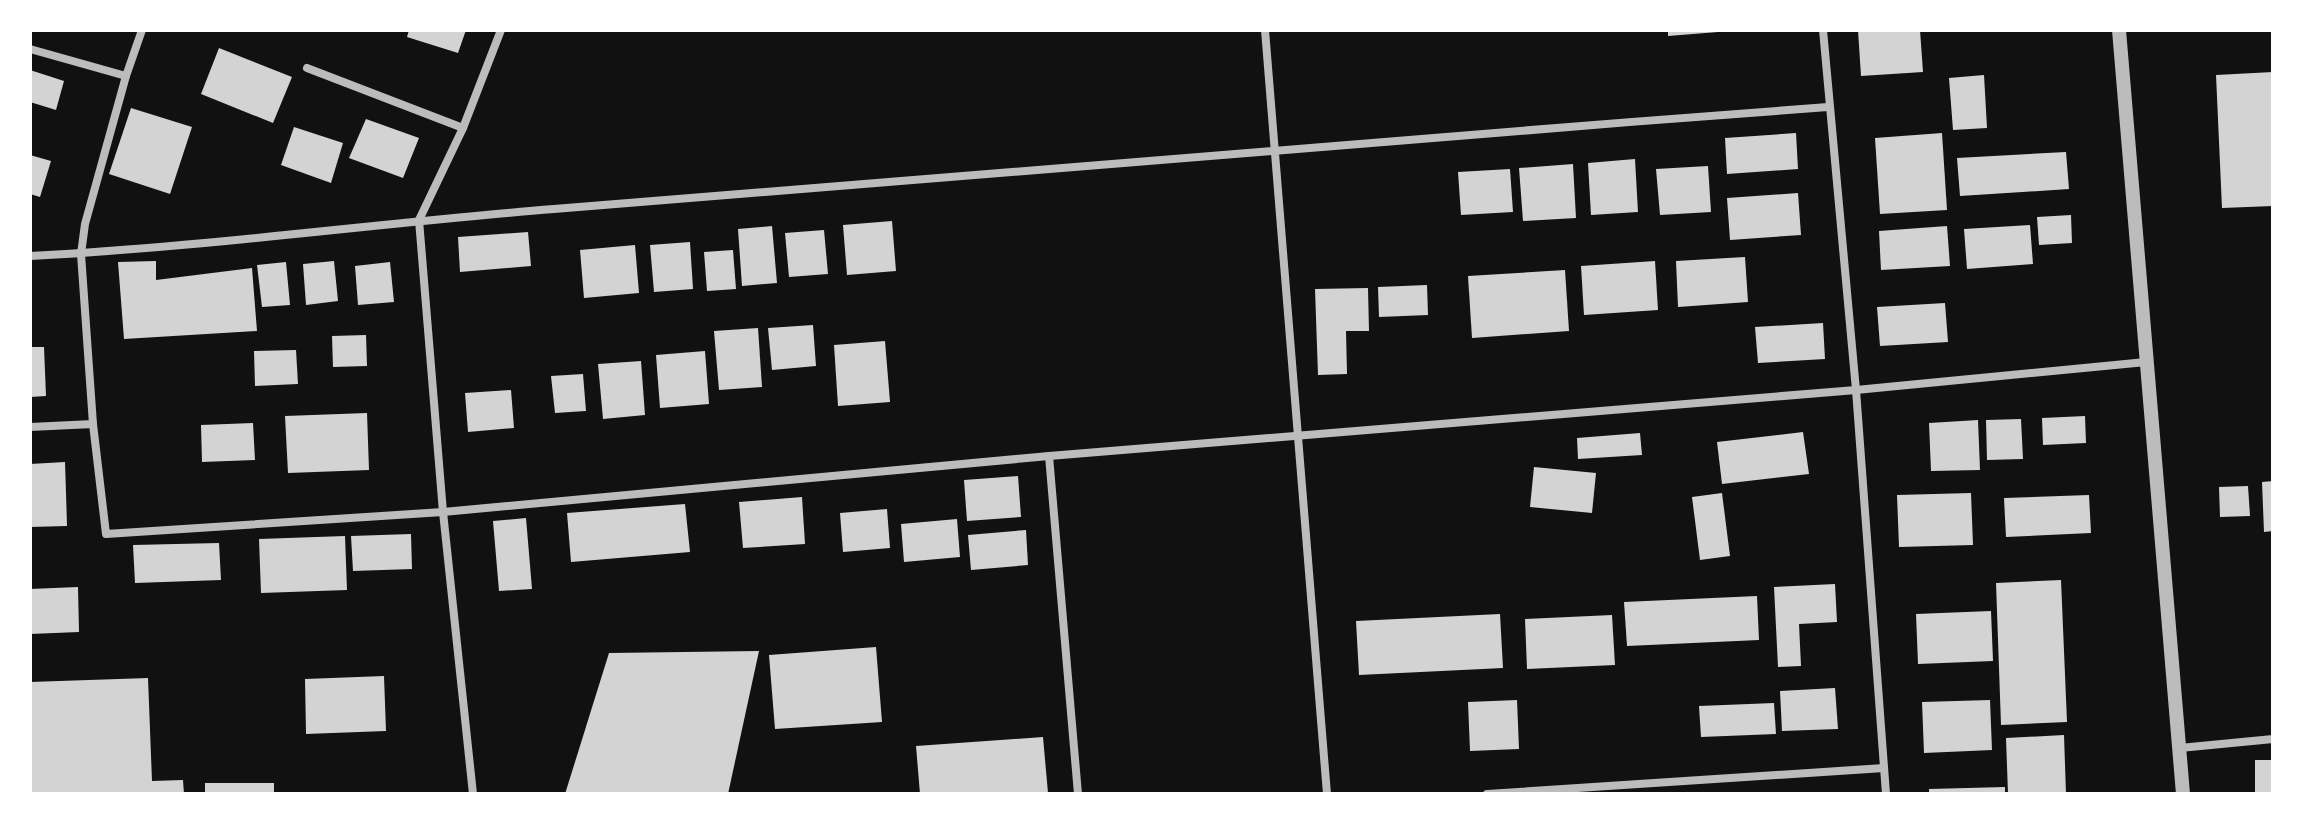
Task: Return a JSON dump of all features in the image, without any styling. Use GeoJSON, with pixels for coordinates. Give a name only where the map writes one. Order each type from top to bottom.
{"type":"FeatureCollection","features":[{"type":"Feature","properties":{"kind":"street"},"geometry":{"type":"LineString","coordinates":[[142,30],[85,224],[81,254],[93,424],[106,534],[443,512],[1049,456],[1856,390],[2146,362]]}},
{"type":"Feature","properties":{"kind":"street"},"geometry":{"type":"LineString","coordinates":[[473,794],[443,512],[419,220],[463,128],[501,30]]}},
{"type":"Feature","properties":{"kind":"street"},"geometry":{"type":"LineString","coordinates":[[1265,30],[1327,794]]}},
{"type":"Feature","properties":{"kind":"street"},"geometry":{"type":"LineString","coordinates":[[1823,30],[1856,390],[1886,794]]}},
{"type":"Feature","properties":{"kind":"street"},"geometry":{"type":"LineString","coordinates":[[2119,30],[2183,794]]}},
{"type":"Feature","properties":{"kind":"street"},"geometry":{"type":"LineString","coordinates":[[30,49],[126,76]]}},
{"type":"Feature","properties":{"kind":"street"},"geometry":{"type":"LineString","coordinates":[[307,68],[463,128]]}},
{"type":"Feature","properties":{"kind":"street"},"geometry":{"type":"LineString","coordinates":[[30,256],[81,254],[419,220],[1828,107]]}},
{"type":"Feature","properties":{"kind":"street"},"geometry":{"type":"LineString","coordinates":[[30,427],[93,424]]}},
{"type":"Feature","properties":{"kind":"street"},"geometry":{"type":"LineString","coordinates":[[1049,456],[1078,794]]}},
{"type":"Feature","properties":{"kind":"street"},"geometry":{"type":"LineString","coordinates":[[2180,748],[2273,739]]}},
{"type":"Feature","properties":{"kind":"street"},"geometry":{"type":"LineString","coordinates":[[1487,794],[1884,768]]}},
{"type":"Feature","properties":{"kind":"building"},"geometry":{"type":"Polygon","coordinates":[[[409,30],[466,30],[458,53],[407,37],[409,30]]]}},
{"type":"Feature","properties":{"kind":"building"},"geometry":{"type":"Polygon","coordinates":[[[1668,30],[1718,30],[1718,32],[1668,36],[1668,30]]]}},
{"type":"Feature","properties":{"kind":"building"},"geometry":{"type":"Polygon","coordinates":[[[1858,30],[1920,30],[1923,72],[1861,76],[1858,30]]]}},
{"type":"Feature","properties":{"kind":"building"},"geometry":{"type":"Polygon","coordinates":[[[219,48],[292,77],[273,123],[201,94],[219,48]]]}},
{"type":"Feature","properties":{"kind":"building"},"geometry":{"type":"Polygon","coordinates":[[[30,70],[64,81],[56,110],[30,102],[30,70]]]}},
{"type":"Feature","properties":{"kind":"building"},"geometry":{"type":"Polygon","coordinates":[[[2273,72],[2273,206],[2222,208],[2216,75],[2273,72]]]}},
{"type":"Feature","properties":{"kind":"building"},"geometry":{"type":"Polygon","coordinates":[[[1984,75],[1987,128],[1953,130],[1949,78],[1984,75]]]}},
{"type":"Feature","properties":{"kind":"building"},"geometry":{"type":"Polygon","coordinates":[[[131,108],[192,127],[170,194],[109,174],[131,108]]]}},
{"type":"Feature","properties":{"kind":"building"},"geometry":{"type":"Polygon","coordinates":[[[366,119],[419,138],[403,178],[349,158],[366,119]]]}},
{"type":"Feature","properties":{"kind":"building"},"geometry":{"type":"Polygon","coordinates":[[[294,127],[343,143],[331,183],[281,165],[294,127]]]}},
{"type":"Feature","properties":{"kind":"building"},"geometry":{"type":"Polygon","coordinates":[[[1796,133],[1798,169],[1727,174],[1725,138],[1796,133]]]}},
{"type":"Feature","properties":{"kind":"building"},"geometry":{"type":"Polygon","coordinates":[[[1942,133],[1947,210],[1880,214],[1875,138],[1942,133]]]}},
{"type":"Feature","properties":{"kind":"building"},"geometry":{"type":"Polygon","coordinates":[[[2066,152],[2069,189],[1960,196],[1957,158],[2066,152]]]}},
{"type":"Feature","properties":{"kind":"building"},"geometry":{"type":"Polygon","coordinates":[[[30,155],[51,161],[40,197],[30,194],[30,155]]]}},
{"type":"Feature","properties":{"kind":"building"},"geometry":{"type":"Polygon","coordinates":[[[1635,159],[1638,212],[1591,215],[1588,163],[1635,159]]]}},
{"type":"Feature","properties":{"kind":"building"},"geometry":{"type":"Polygon","coordinates":[[[1573,164],[1576,218],[1523,221],[1519,168],[1573,164]]]}},
{"type":"Feature","properties":{"kind":"building"},"geometry":{"type":"Polygon","coordinates":[[[1708,166],[1711,212],[1660,215],[1656,169],[1708,166]]]}},
{"type":"Feature","properties":{"kind":"building"},"geometry":{"type":"Polygon","coordinates":[[[1510,169],[1513,212],[1461,215],[1458,172],[1510,169]]]}},
{"type":"Feature","properties":{"kind":"building"},"geometry":{"type":"Polygon","coordinates":[[[1798,193],[1801,235],[1730,240],[1727,198],[1798,193]]]}},
{"type":"Feature","properties":{"kind":"building"},"geometry":{"type":"Polygon","coordinates":[[[2071,215],[2072,243],[2039,245],[2037,217],[2071,215]]]}},
{"type":"Feature","properties":{"kind":"building"},"geometry":{"type":"Polygon","coordinates":[[[892,221],[896,271],[847,275],[843,225],[892,221]]]}},
{"type":"Feature","properties":{"kind":"building"},"geometry":{"type":"Polygon","coordinates":[[[2030,225],[2033,264],[1967,269],[1964,229],[2030,225]]]}},
{"type":"Feature","properties":{"kind":"building"},"geometry":{"type":"Polygon","coordinates":[[[772,226],[777,283],[742,286],[738,229],[772,226]]]}},
{"type":"Feature","properties":{"kind":"building"},"geometry":{"type":"Polygon","coordinates":[[[1947,226],[1950,266],[1881,270],[1879,231],[1947,226]]]}},
{"type":"Feature","properties":{"kind":"building"},"geometry":{"type":"Polygon","coordinates":[[[824,230],[828,274],[789,277],[785,233],[824,230]]]}},
{"type":"Feature","properties":{"kind":"building"},"geometry":{"type":"Polygon","coordinates":[[[528,232],[531,266],[460,272],[458,237],[528,232]]]}},
{"type":"Feature","properties":{"kind":"building"},"geometry":{"type":"Polygon","coordinates":[[[690,242],[693,289],[654,292],[650,245],[690,242]]]}},
{"type":"Feature","properties":{"kind":"building"},"geometry":{"type":"Polygon","coordinates":[[[635,245],[639,293],[584,298],[580,250],[635,245]]]}},
{"type":"Feature","properties":{"kind":"building"},"geometry":{"type":"Polygon","coordinates":[[[733,250],[736,289],[707,291],[704,252],[733,250]]]}},
{"type":"Feature","properties":{"kind":"building"},"geometry":{"type":"Polygon","coordinates":[[[1745,257],[1748,302],[1678,307],[1676,261],[1745,257]]]}},
{"type":"Feature","properties":{"kind":"building"},"geometry":{"type":"Polygon","coordinates":[[[156,261],[156,280],[252,268],[257,331],[124,339],[118,262],[156,261]]]}},
{"type":"Feature","properties":{"kind":"building"},"geometry":{"type":"Polygon","coordinates":[[[334,261],[338,301],[306,305],[303,264],[334,261]]]}},
{"type":"Feature","properties":{"kind":"building"},"geometry":{"type":"Polygon","coordinates":[[[1655,261],[1658,310],[1584,315],[1581,266],[1655,261]]]}},
{"type":"Feature","properties":{"kind":"building"},"geometry":{"type":"Polygon","coordinates":[[[286,262],[290,305],[262,307],[257,265],[286,262]]]}},
{"type":"Feature","properties":{"kind":"building"},"geometry":{"type":"Polygon","coordinates":[[[390,262],[394,302],[358,305],[355,266],[390,262]]]}},
{"type":"Feature","properties":{"kind":"building"},"geometry":{"type":"Polygon","coordinates":[[[1565,270],[1569,331],[1472,338],[1468,276],[1565,270]]]}},
{"type":"Feature","properties":{"kind":"building"},"geometry":{"type":"Polygon","coordinates":[[[1427,285],[1428,315],[1379,317],[1378,287],[1427,285]]]}},
{"type":"Feature","properties":{"kind":"building"},"geometry":{"type":"Polygon","coordinates":[[[1368,288],[1369,331],[1346,331],[1347,374],[1318,375],[1315,289],[1368,288]]]}},
{"type":"Feature","properties":{"kind":"building"},"geometry":{"type":"Polygon","coordinates":[[[1945,303],[1948,342],[1880,346],[1877,307],[1945,303]]]}},
{"type":"Feature","properties":{"kind":"building"},"geometry":{"type":"Polygon","coordinates":[[[1823,323],[1825,359],[1758,363],[1755,327],[1823,323]]]}},
{"type":"Feature","properties":{"kind":"building"},"geometry":{"type":"Polygon","coordinates":[[[813,325],[816,366],[772,370],[768,328],[813,325]]]}},
{"type":"Feature","properties":{"kind":"building"},"geometry":{"type":"Polygon","coordinates":[[[758,328],[762,387],[719,390],[714,331],[758,328]]]}},
{"type":"Feature","properties":{"kind":"building"},"geometry":{"type":"Polygon","coordinates":[[[366,335],[367,366],[333,367],[332,336],[366,335]]]}},
{"type":"Feature","properties":{"kind":"building"},"geometry":{"type":"Polygon","coordinates":[[[885,341],[890,402],[838,406],[834,345],[885,341]]]}},
{"type":"Feature","properties":{"kind":"building"},"geometry":{"type":"Polygon","coordinates":[[[30,347],[44,347],[46,396],[30,397],[30,347]]]}},
{"type":"Feature","properties":{"kind":"building"},"geometry":{"type":"Polygon","coordinates":[[[296,350],[298,384],[255,386],[254,351],[296,350]]]}},
{"type":"Feature","properties":{"kind":"building"},"geometry":{"type":"Polygon","coordinates":[[[705,351],[709,404],[660,408],[656,355],[705,351]]]}},
{"type":"Feature","properties":{"kind":"building"},"geometry":{"type":"Polygon","coordinates":[[[641,361],[645,415],[603,419],[598,364],[641,361]]]}},
{"type":"Feature","properties":{"kind":"building"},"geometry":{"type":"Polygon","coordinates":[[[583,374],[586,411],[555,413],[551,376],[583,374]]]}},
{"type":"Feature","properties":{"kind":"building"},"geometry":{"type":"Polygon","coordinates":[[[511,390],[514,428],[468,432],[465,393],[511,390]]]}},
{"type":"Feature","properties":{"kind":"building"},"geometry":{"type":"Polygon","coordinates":[[[367,413],[369,470],[288,473],[285,416],[367,413]]]}},
{"type":"Feature","properties":{"kind":"building"},"geometry":{"type":"Polygon","coordinates":[[[2085,416],[2086,443],[2043,445],[2042,418],[2085,416]]]}},
{"type":"Feature","properties":{"kind":"building"},"geometry":{"type":"Polygon","coordinates":[[[2021,419],[2023,459],[1987,460],[1986,420],[2021,419]]]}},
{"type":"Feature","properties":{"kind":"building"},"geometry":{"type":"Polygon","coordinates":[[[1978,420],[1980,470],[1931,471],[1929,423],[1978,420]]]}},
{"type":"Feature","properties":{"kind":"building"},"geometry":{"type":"Polygon","coordinates":[[[253,423],[255,460],[202,462],[201,425],[253,423]]]}},
{"type":"Feature","properties":{"kind":"building"},"geometry":{"type":"Polygon","coordinates":[[[1803,432],[1809,474],[1722,484],[1717,442],[1803,432]]]}},
{"type":"Feature","properties":{"kind":"building"},"geometry":{"type":"Polygon","coordinates":[[[1640,433],[1642,455],[1578,459],[1577,438],[1640,433]]]}},
{"type":"Feature","properties":{"kind":"building"},"geometry":{"type":"Polygon","coordinates":[[[65,462],[67,526],[30,527],[30,464],[65,462]]]}},
{"type":"Feature","properties":{"kind":"building"},"geometry":{"type":"Polygon","coordinates":[[[1534,467],[1596,473],[1592,513],[1530,507],[1534,467]]]}},
{"type":"Feature","properties":{"kind":"building"},"geometry":{"type":"Polygon","coordinates":[[[1018,476],[1021,517],[967,521],[964,480],[1018,476]]]}},
{"type":"Feature","properties":{"kind":"building"},"geometry":{"type":"Polygon","coordinates":[[[2273,481],[2273,531],[2264,532],[2262,482],[2273,481]]]}},
{"type":"Feature","properties":{"kind":"building"},"geometry":{"type":"Polygon","coordinates":[[[2248,486],[2250,516],[2220,517],[2219,487],[2248,486]]]}},
{"type":"Feature","properties":{"kind":"building"},"geometry":{"type":"Polygon","coordinates":[[[1722,493],[1730,556],[1700,560],[1692,497],[1722,493]]]}},
{"type":"Feature","properties":{"kind":"building"},"geometry":{"type":"Polygon","coordinates":[[[1971,493],[1973,545],[1899,547],[1897,495],[1971,493]]]}},
{"type":"Feature","properties":{"kind":"building"},"geometry":{"type":"Polygon","coordinates":[[[2089,495],[2091,533],[2006,537],[2004,498],[2089,495]]]}},
{"type":"Feature","properties":{"kind":"building"},"geometry":{"type":"Polygon","coordinates":[[[802,497],[805,544],[743,548],[739,502],[802,497]]]}},
{"type":"Feature","properties":{"kind":"building"},"geometry":{"type":"Polygon","coordinates":[[[685,504],[690,552],[571,562],[567,513],[685,504]]]}},
{"type":"Feature","properties":{"kind":"building"},"geometry":{"type":"Polygon","coordinates":[[[887,509],[890,548],[843,552],[840,513],[887,509]]]}},
{"type":"Feature","properties":{"kind":"building"},"geometry":{"type":"Polygon","coordinates":[[[526,518],[532,589],[499,591],[493,521],[526,518]]]}},
{"type":"Feature","properties":{"kind":"building"},"geometry":{"type":"Polygon","coordinates":[[[957,519],[960,557],[904,562],[901,524],[957,519]]]}},
{"type":"Feature","properties":{"kind":"building"},"geometry":{"type":"Polygon","coordinates":[[[1026,530],[1028,565],[971,570],[968,535],[1026,530]]]}},
{"type":"Feature","properties":{"kind":"building"},"geometry":{"type":"Polygon","coordinates":[[[411,534],[412,569],[353,571],[351,536],[411,534]]]}},
{"type":"Feature","properties":{"kind":"building"},"geometry":{"type":"Polygon","coordinates":[[[345,536],[347,590],[261,593],[259,539],[345,536]]]}},
{"type":"Feature","properties":{"kind":"building"},"geometry":{"type":"Polygon","coordinates":[[[219,543],[221,580],[135,583],[133,545],[219,543]]]}},
{"type":"Feature","properties":{"kind":"building"},"geometry":{"type":"Polygon","coordinates":[[[2061,580],[2067,722],[2001,725],[1996,583],[2061,580]]]}},
{"type":"Feature","properties":{"kind":"building"},"geometry":{"type":"Polygon","coordinates":[[[1835,584],[1837,622],[1799,624],[1801,666],[1778,667],[1774,587],[1835,584]]]}},
{"type":"Feature","properties":{"kind":"building"},"geometry":{"type":"Polygon","coordinates":[[[78,587],[79,632],[30,634],[30,589],[78,587]]]}},
{"type":"Feature","properties":{"kind":"building"},"geometry":{"type":"Polygon","coordinates":[[[1757,596],[1759,640],[1627,646],[1624,602],[1757,596]]]}},
{"type":"Feature","properties":{"kind":"building"},"geometry":{"type":"Polygon","coordinates":[[[1991,611],[1993,661],[1918,664],[1916,614],[1991,611]]]}},
{"type":"Feature","properties":{"kind":"building"},"geometry":{"type":"Polygon","coordinates":[[[1500,614],[1503,668],[1359,675],[1356,621],[1500,614]]]}},
{"type":"Feature","properties":{"kind":"building"},"geometry":{"type":"Polygon","coordinates":[[[1612,615],[1615,665],[1527,669],[1525,619],[1612,615]]]}},
{"type":"Feature","properties":{"kind":"building"},"geometry":{"type":"Polygon","coordinates":[[[876,647],[882,722],[775,729],[769,655],[876,647]]]}},
{"type":"Feature","properties":{"kind":"building"},"geometry":{"type":"Polygon","coordinates":[[[759,651],[728,794],[565,794],[609,653],[759,651]]]}},
{"type":"Feature","properties":{"kind":"building"},"geometry":{"type":"Polygon","coordinates":[[[384,676],[386,731],[306,734],[305,679],[384,676]]]}},
{"type":"Feature","properties":{"kind":"building"},"geometry":{"type":"Polygon","coordinates":[[[148,678],[152,781],[183,780],[184,794],[30,794],[30,682],[148,678]]]}},
{"type":"Feature","properties":{"kind":"building"},"geometry":{"type":"Polygon","coordinates":[[[1835,688],[1838,729],[1782,731],[1780,691],[1835,688]]]}},
{"type":"Feature","properties":{"kind":"building"},"geometry":{"type":"Polygon","coordinates":[[[1517,700],[1519,749],[1470,751],[1468,702],[1517,700]]]}},
{"type":"Feature","properties":{"kind":"building"},"geometry":{"type":"Polygon","coordinates":[[[1990,700],[1992,750],[1924,753],[1922,702],[1990,700]]]}},
{"type":"Feature","properties":{"kind":"building"},"geometry":{"type":"Polygon","coordinates":[[[1774,703],[1776,734],[1701,737],[1699,706],[1774,703]]]}},
{"type":"Feature","properties":{"kind":"building"},"geometry":{"type":"Polygon","coordinates":[[[2064,735],[2066,794],[2008,794],[2006,738],[2064,735]]]}},
{"type":"Feature","properties":{"kind":"building"},"geometry":{"type":"Polygon","coordinates":[[[1043,737],[1048,793],[920,794],[916,746],[1043,737]]]}},
{"type":"Feature","properties":{"kind":"building"},"geometry":{"type":"Polygon","coordinates":[[[2255,760],[2273,760],[2273,794],[2255,794],[2255,760]]]}},
{"type":"Feature","properties":{"kind":"building"},"geometry":{"type":"Polygon","coordinates":[[[205,783],[274,783],[274,794],[205,794],[205,783]]]}},
{"type":"Feature","properties":{"kind":"building"},"geometry":{"type":"Polygon","coordinates":[[[2005,787],[2005,794],[1929,794],[1929,789],[2005,787]]]}}]}
